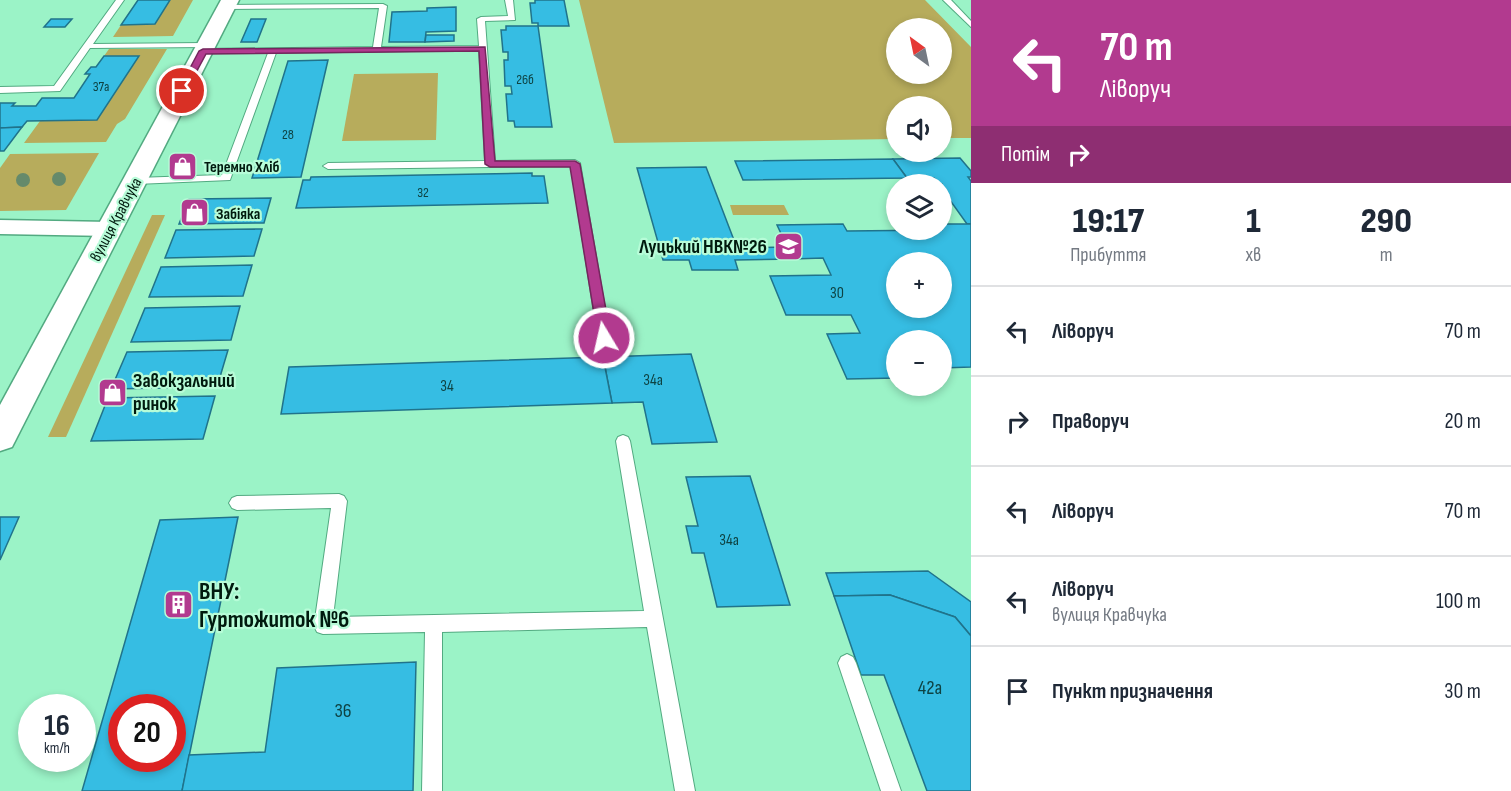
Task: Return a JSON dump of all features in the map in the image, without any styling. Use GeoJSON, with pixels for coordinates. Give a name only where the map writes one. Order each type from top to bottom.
{"type":"FeatureCollection","features":[{"type":"Feature","properties":{"kind":"street","name":"вулиця Кравчука"},"geometry":{"type":"LineString","coordinates":[[0,437],[228,4]]}},
{"type":"Feature","properties":{"kind":"street"},"geometry":{"type":"LineString","coordinates":[[0,227],[110,228]]}},
{"type":"Feature","properties":{"kind":"lane"},"geometry":{"type":"LineString","coordinates":[[0,90],[57,89],[120,0]]}},
{"type":"Feature","properties":{"kind":"lane"},"geometry":{"type":"LineString","coordinates":[[490,164],[481,19],[512,18],[509,0]]}},
{"type":"Feature","properties":{"kind":"lane"},"geometry":{"type":"LineString","coordinates":[[948,0],[970,22]]}},
{"type":"Feature","properties":{"kind":"lane"},"geometry":{"type":"LineString","coordinates":[[228,4],[382,6],[377,49]]}},
{"type":"Feature","properties":{"kind":"lane"},"geometry":{"type":"LineString","coordinates":[[87,45],[273,50],[483,48]]}},
{"type":"Feature","properties":{"kind":"lane"},"geometry":{"type":"LineString","coordinates":[[136,181],[226,178],[273,50]]}},
{"type":"Feature","properties":{"kind":"lane"},"geometry":{"type":"LineString","coordinates":[[328,166],[575,164],[604,338]]}},
{"type":"Feature","properties":{"kind":"lane"},"geometry":{"type":"LineString","coordinates":[[623,441],[685,791]]}},
{"type":"Feature","properties":{"kind":"lane"},"geometry":{"type":"LineString","coordinates":[[237,503],[339,501],[323,626],[654,619]]}},
{"type":"Feature","properties":{"kind":"lane"},"geometry":{"type":"LineString","coordinates":[[432,791],[434,624]]}},
{"type":"Feature","properties":{"kind":"lane"},"geometry":{"type":"LineString","coordinates":[[848,663],[891,791]]}},
{"type":"Feature","properties":{"kind":"shaded area"},"geometry":{"type":"Polygon","coordinates":[[[170,0],[193,0],[173,36],[113,37],[121,25],[155,24],[170,0]]]}},
{"type":"Feature","properties":{"kind":"shaded area"},"geometry":{"type":"Polygon","coordinates":[[[579,0],[925,0],[943,18],[886,18],[886,84],[952,84],[952,28],[971,47],[971,138],[952,138],[952,96],[886,96],[886,139],[614,143],[579,0]]]}},
{"type":"Feature","properties":{"kind":"shaded area"},"geometry":{"type":"Polygon","coordinates":[[[109,49],[167,49],[125,119],[117,124],[106,142],[24,143],[40,121],[97,120],[138,56],[104,56],[109,49]]]}},
{"type":"Feature","properties":{"kind":"shaded area"},"geometry":{"type":"Polygon","coordinates":[[[438,73],[436,140],[342,141],[354,74],[438,73]]]}},
{"type":"Feature","properties":{"kind":"shaded area"},"geometry":{"type":"Polygon","coordinates":[[[99,153],[66,210],[0,211],[0,168],[10,154],[99,153]]]}},
{"type":"Feature","properties":{"kind":"shaded area"},"geometry":{"type":"Polygon","coordinates":[[[730,205],[784,205],[789,215],[733,215],[730,205]]]}},
{"type":"Feature","properties":{"kind":"shaded area"},"geometry":{"type":"Polygon","coordinates":[[[152,215],[165,215],[66,437],[48,437],[152,215]]]}},
{"type":"Feature","properties":{"kind":"building"},"geometry":{"type":"Polygon","coordinates":[[[138,0],[170,0],[155,24],[121,25],[138,0]]]}},
{"type":"Feature","properties":{"kind":"building"},"geometry":{"type":"Polygon","coordinates":[[[535,0],[564,0],[569,26],[538,26],[538,23],[532,23],[530,3],[535,3],[535,0]]]}},
{"type":"Feature","properties":{"kind":"building"},"geometry":{"type":"Polygon","coordinates":[[[456,7],[456,31],[426,32],[425,42],[389,42],[392,12],[456,7]]]}},
{"type":"Feature","properties":{"kind":"building"},"geometry":{"type":"Polygon","coordinates":[[[51,19],[72,19],[65,27],[44,27],[51,19]]]}},
{"type":"Feature","properties":{"kind":"building"},"geometry":{"type":"Polygon","coordinates":[[[251,19],[266,19],[257,42],[241,42],[251,19]]]}},
{"type":"Feature","properties":{"kind":"building"},"geometry":{"type":"Polygon","coordinates":[[[506,26],[538,26],[552,127],[515,127],[514,121],[508,121],[506,94],[512,94],[511,86],[505,86],[504,60],[508,60],[508,52],[503,52],[501,30],[506,30],[506,26]]]}},
{"type":"Feature","properties":{"kind":"building"},"geometry":{"type":"Polygon","coordinates":[[[426,35],[454,35],[454,41],[425,42],[426,35]]]}},
{"type":"Feature","properties":{"kind":"building"},"geometry":{"type":"Polygon","coordinates":[[[104,56],[139,56],[97,120],[27,121],[22,127],[0,128],[0,103],[15,103],[12,106],[36,106],[42,98],[74,98],[90,74],[85,74],[91,67],[96,67],[104,56]]]}},
{"type":"Feature","properties":{"kind":"building"},"geometry":{"type":"Polygon","coordinates":[[[328,60],[301,177],[252,178],[288,61],[328,60]]]}},
{"type":"Feature","properties":{"kind":"building"},"geometry":{"type":"Polygon","coordinates":[[[22,127],[4,151],[0,151],[0,128],[22,127]]]}},
{"type":"Feature","properties":{"kind":"building"},"geometry":{"type":"Polygon","coordinates":[[[952,158],[960,158],[971,171],[971,177],[968,177],[971,181],[971,224],[967,224],[952,203],[952,174],[904,174],[895,162],[952,162],[952,158]]]}},
{"type":"Feature","properties":{"kind":"building"},"geometry":{"type":"Polygon","coordinates":[[[886,159],[886,162],[895,162],[904,174],[886,174],[886,178],[743,180],[735,161],[886,159]]]}},
{"type":"Feature","properties":{"kind":"building","name":"Теремно Хліб"},"geometry":{"type":"Polygon","coordinates":[[[179,161],[192,161],[187,170],[174,171],[179,161]]]}},
{"type":"Feature","properties":{"kind":"building"},"geometry":{"type":"Polygon","coordinates":[[[706,167],[737,248],[787,247],[793,259],[735,260],[738,270],[692,270],[689,260],[663,260],[637,168],[706,167]]]}},
{"type":"Feature","properties":{"kind":"building"},"geometry":{"type":"Polygon","coordinates":[[[532,173],[532,176],[544,176],[548,203],[296,208],[303,180],[310,180],[311,177],[532,173]]]}},
{"type":"Feature","properties":{"kind":"building"},"geometry":{"type":"Polygon","coordinates":[[[271,198],[264,223],[179,224],[189,199],[271,198]]]}},
{"type":"Feature","properties":{"kind":"building"},"geometry":{"type":"Polygon","coordinates":[[[843,224],[847,231],[886,231],[886,240],[952,240],[952,224],[971,224],[971,367],[952,368],[952,330],[886,330],[886,378],[847,379],[827,334],[860,333],[851,315],[786,315],[770,276],[831,275],[823,258],[793,259],[777,225],[843,224]]]}},
{"type":"Feature","properties":{"kind":"building"},"geometry":{"type":"Polygon","coordinates":[[[262,229],[254,256],[165,258],[176,230],[262,229]]]}},
{"type":"Feature","properties":{"kind":"building"},"geometry":{"type":"Polygon","coordinates":[[[252,265],[243,296],[149,297],[161,267],[252,265]]]}},
{"type":"Feature","properties":{"kind":"building"},"geometry":{"type":"Polygon","coordinates":[[[240,306],[231,340],[131,342],[145,308],[240,306]]]}},
{"type":"Feature","properties":{"kind":"building"},"geometry":{"type":"Polygon","coordinates":[[[228,350],[217,387],[111,389],[127,352],[228,350]]]}},
{"type":"Feature","properties":{"kind":"building"},"geometry":{"type":"Polygon","coordinates":[[[691,354],[717,442],[652,444],[643,402],[612,403],[603,357],[691,354]]]}},
{"type":"Feature","properties":{"kind":"building"},"geometry":{"type":"Polygon","coordinates":[[[603,357],[612,403],[281,414],[289,367],[603,357]]]}},
{"type":"Feature","properties":{"kind":"building"},"geometry":{"type":"Polygon","coordinates":[[[215,396],[203,439],[91,441],[108,398],[215,396]]]}},
{"type":"Feature","properties":{"kind":"building"},"geometry":{"type":"Polygon","coordinates":[[[750,476],[790,605],[717,607],[704,553],[692,553],[686,526],[698,526],[686,477],[750,476]]]}},
{"type":"Feature","properties":{"kind":"building"},"geometry":{"type":"Polygon","coordinates":[[[0,517],[19,517],[0,560],[0,517]]]}},
{"type":"Feature","properties":{"kind":"building","name":"ВНУ: Гуртожиток №6"},"geometry":{"type":"Polygon","coordinates":[[[238,517],[186,771],[186,694],[110,694],[160,520],[238,517]]]}},
{"type":"Feature","properties":{"kind":"building"},"geometry":{"type":"Polygon","coordinates":[[[928,571],[971,602],[971,636],[955,617],[890,595],[834,596],[826,573],[928,571]]]}},
{"type":"Feature","properties":{"kind":"building"},"geometry":{"type":"Polygon","coordinates":[[[890,595],[955,617],[971,636],[971,791],[927,791],[884,675],[861,675],[834,596],[890,595]]]}},
{"type":"Feature","properties":{"kind":"building"},"geometry":{"type":"Polygon","coordinates":[[[416,662],[413,791],[182,791],[189,755],[265,752],[277,668],[416,662]]]}},
{"type":"Feature","properties":{"kind":"building","name":"ВНУ: Гуртожиток №6"},"geometry":{"type":"Polygon","coordinates":[[[108,701],[108,772],[186,772],[182,791],[82,791],[87,772],[96,772],[96,742],[108,701]]]}},
{"type":"Feature","properties":{"kind":"place","name":"Теремно Хліб"},"geometry":{"type":"Point","coordinates":[183,166]}},
{"type":"Feature","properties":{"kind":"place","name":"Забіяка"},"geometry":{"type":"Point","coordinates":[195,213]}},
{"type":"Feature","properties":{"kind":"place","name":"Луцький НВК№26"},"geometry":{"type":"Point","coordinates":[788,246]}},
{"type":"Feature","properties":{"kind":"place","name":"Завокзальний ринок"},"geometry":{"type":"Point","coordinates":[112,392]}},
{"type":"Feature","properties":{"kind":"place","name":"ВНУ: Гуртожиток №6"},"geometry":{"type":"Point","coordinates":[178,605]}},
{"type":"Feature","properties":{"kind":"route"},"geometry":{"type":"LineString","coordinates":[[182,91],[203,51],[483,48],[490,164],[575,164],[604,338]]}}]}
